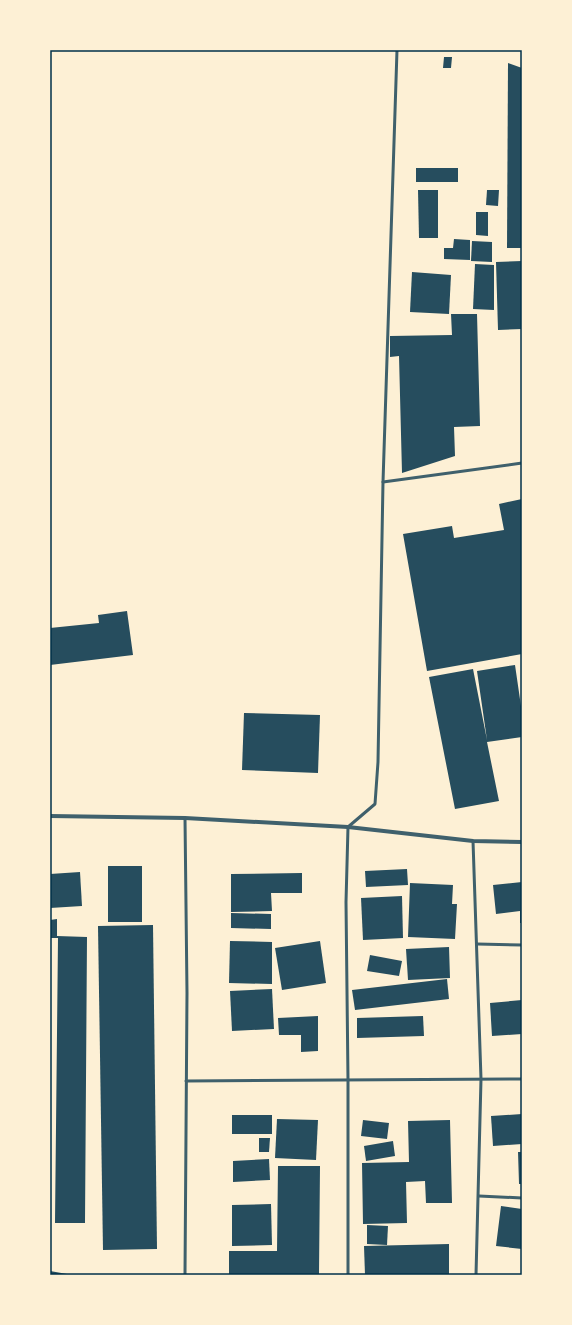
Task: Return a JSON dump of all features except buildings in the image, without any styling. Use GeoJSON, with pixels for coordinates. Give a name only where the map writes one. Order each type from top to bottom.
{"type":"FeatureCollection","features":[{"type":"Feature","properties":{"kind":"street"},"geometry":{"type":"LineString","coordinates":[[50,816],[186,818],[348,827],[473,841],[522,842]]}},
{"type":"Feature","properties":{"kind":"lane"},"geometry":{"type":"LineString","coordinates":[[348,1275],[346,902],[348,827],[374,804],[378,762],[383,482],[397,50]]}},
{"type":"Feature","properties":{"kind":"lane"},"geometry":{"type":"LineString","coordinates":[[383,482],[522,463]]}},
{"type":"Feature","properties":{"kind":"lane"},"geometry":{"type":"LineString","coordinates":[[185,1275],[186,818]]}},
{"type":"Feature","properties":{"kind":"lane"},"geometry":{"type":"LineString","coordinates":[[473,841],[481,1079],[476,1275]]}},
{"type":"Feature","properties":{"kind":"lane"},"geometry":{"type":"LineString","coordinates":[[477,944],[522,945]]}},
{"type":"Feature","properties":{"kind":"lane"},"geometry":{"type":"LineString","coordinates":[[186,1081],[522,1079]]}},
{"type":"Feature","properties":{"kind":"lane"},"geometry":{"type":"LineString","coordinates":[[479,1196],[522,1198]]}}]}
